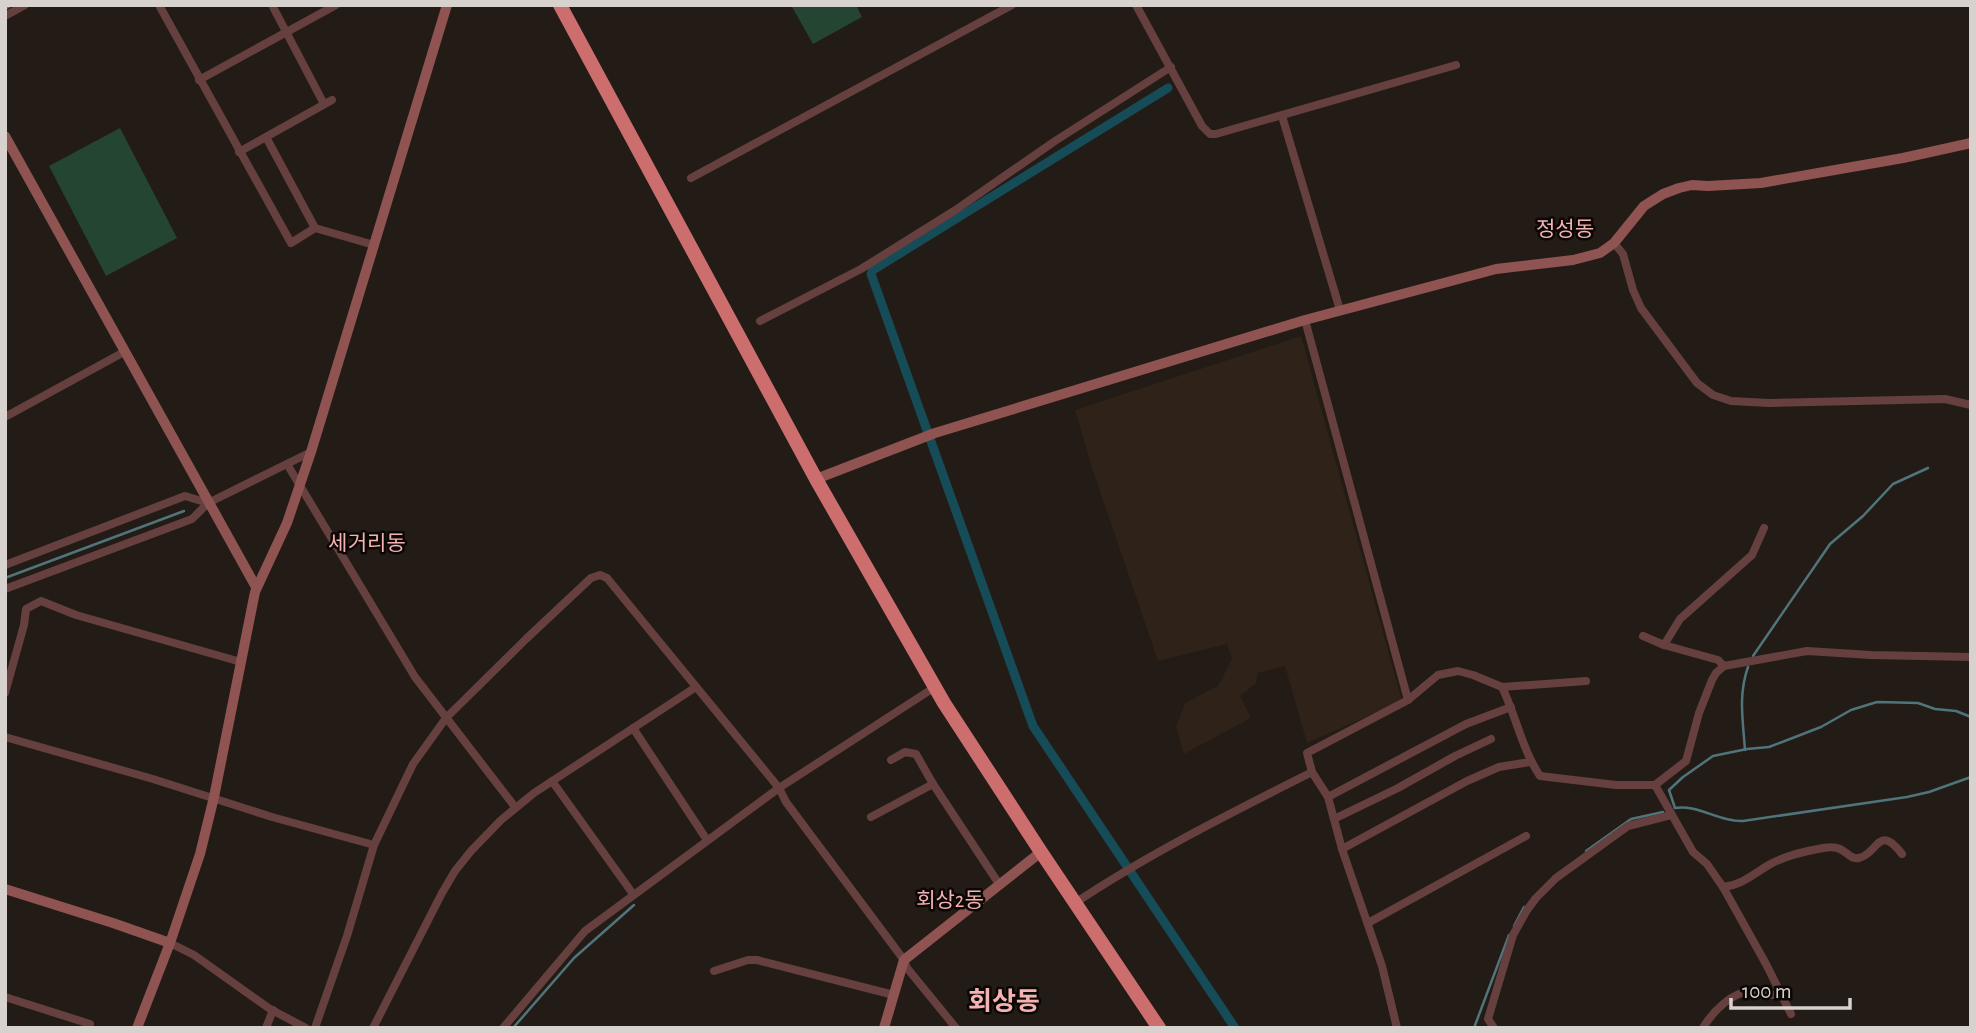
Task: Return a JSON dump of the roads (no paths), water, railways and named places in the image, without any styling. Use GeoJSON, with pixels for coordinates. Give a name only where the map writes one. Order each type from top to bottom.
{"type":"FeatureCollection","features":[{"type":"Feature","properties":{"kind":"highway"},"geometry":{"type":"LineString","coordinates":[[560,5],[816,479],[935,687],[1159,1028]]}},
{"type":"Feature","properties":{"kind":"street"},"geometry":{"type":"LineString","coordinates":[[5,16],[25,5]]}},
{"type":"Feature","properties":{"kind":"street"},"geometry":{"type":"LineString","coordinates":[[159,5],[291,243],[315,228]]}},
{"type":"Feature","properties":{"kind":"street"},"geometry":{"type":"LineString","coordinates":[[239,152],[328,102],[272,5]]}},
{"type":"Feature","properties":{"kind":"street"},"geometry":{"type":"LineString","coordinates":[[199,80],[336,5]]}},
{"type":"Feature","properties":{"kind":"street"},"geometry":{"type":"LineString","coordinates":[[137,1028],[196,865],[214,797],[256,587],[278,544],[311,452],[447,5]]}},
{"type":"Feature","properties":{"kind":"street"},"geometry":{"type":"LineString","coordinates":[[691,178],[1012,5]]}},
{"type":"Feature","properties":{"kind":"street"},"geometry":{"type":"LineString","coordinates":[[1136,5],[1202,127],[1210,134],[1282,116],[1456,65]]}},
{"type":"Feature","properties":{"kind":"street"},"geometry":{"type":"LineString","coordinates":[[760,321],[861,269],[954,211],[1044,148],[1171,67]]}},
{"type":"Feature","properties":{"kind":"street"},"geometry":{"type":"LineString","coordinates":[[1282,116],[1340,310]]}},
{"type":"Feature","properties":{"kind":"street"},"geometry":{"type":"LineString","coordinates":[[5,136],[9,153],[256,587]]}},
{"type":"Feature","properties":{"kind":"street"},"geometry":{"type":"LineString","coordinates":[[266,137],[315,228],[374,245]]}},
{"type":"Feature","properties":{"kind":"street"},"geometry":{"type":"LineString","coordinates":[[816,479],[935,433],[1305,320],[1496,269],[1582,258],[1600,253],[1614,243],[1644,206],[1679,188],[1692,185],[1761,183],[1971,143]]}},
{"type":"Feature","properties":{"kind":"street"},"geometry":{"type":"LineString","coordinates":[[1614,243],[1623,254],[1641,308],[1697,383],[1713,396],[1731,401],[1769,403],[1945,399],[1971,405]]}},
{"type":"Feature","properties":{"kind":"street"},"geometry":{"type":"LineString","coordinates":[[1305,320],[1408,700]]}},
{"type":"Feature","properties":{"kind":"street"},"geometry":{"type":"LineString","coordinates":[[5,417],[124,352]]}},
{"type":"Feature","properties":{"kind":"street"},"geometry":{"type":"LineString","coordinates":[[5,589],[192,519],[208,503],[311,452]]}},
{"type":"Feature","properties":{"kind":"street"},"geometry":{"type":"LineString","coordinates":[[287,464],[415,677],[515,807]]}},
{"type":"Feature","properties":{"kind":"street"},"geometry":{"type":"LineString","coordinates":[[5,565],[185,496],[208,503]]}},
{"type":"Feature","properties":{"kind":"street"},"geometry":{"type":"LineString","coordinates":[[1664,645],[1680,620],[1752,555],[1764,528]]}},
{"type":"Feature","properties":{"kind":"street"},"geometry":{"type":"LineString","coordinates":[[315,1028],[347,936],[374,845],[413,764],[446,718],[591,578],[600,575],[607,578],[779,788],[786,802],[904,960],[907,968],[956,1028]]}},
{"type":"Feature","properties":{"kind":"street"},"geometry":{"type":"LineString","coordinates":[[5,693],[26,609],[41,601],[88,619],[241,662]]}},
{"type":"Feature","properties":{"kind":"street"},"geometry":{"type":"LineString","coordinates":[[1643,636],[1664,645],[1718,660],[1724,666]]}},
{"type":"Feature","properties":{"kind":"street"},"geometry":{"type":"LineString","coordinates":[[1502,687],[1531,761],[1540,776],[1616,785],[1655,785],[1686,761],[1699,713],[1712,680],[1724,666],[1807,651],[1971,657]]}},
{"type":"Feature","properties":{"kind":"street"},"geometry":{"type":"LineString","coordinates":[[1397,1028],[1368,923],[1342,849],[1328,797],[1312,772],[1307,752],[1408,700],[1438,675],[1458,671],[1502,687],[1586,681]]}},
{"type":"Feature","properties":{"kind":"street"},"geometry":{"type":"LineString","coordinates":[[373,1028],[448,883],[471,851],[515,807],[696,687]]}},
{"type":"Feature","properties":{"kind":"street"},"geometry":{"type":"LineString","coordinates":[[503,1028],[585,931],[779,788],[935,687]]}},
{"type":"Feature","properties":{"kind":"street"},"geometry":{"type":"LineString","coordinates":[[1328,797],[1466,724],[1511,707]]}},
{"type":"Feature","properties":{"kind":"street"},"geometry":{"type":"LineString","coordinates":[[633,728],[707,840]]}},
{"type":"Feature","properties":{"kind":"street"},"geometry":{"type":"LineString","coordinates":[[5,737],[374,845]]}},
{"type":"Feature","properties":{"kind":"street"},"geometry":{"type":"LineString","coordinates":[[1334,819],[1491,740]]}},
{"type":"Feature","properties":{"kind":"street"},"geometry":{"type":"LineString","coordinates":[[891,760],[905,752],[916,754],[999,884]]}},
{"type":"Feature","properties":{"kind":"street"},"geometry":{"type":"LineString","coordinates":[[1342,849],[1467,781],[1499,767],[1531,761]]}},
{"type":"Feature","properties":{"kind":"street"},"geometry":{"type":"LineString","coordinates":[[1075,903],[1118,874],[1312,772]]}},
{"type":"Feature","properties":{"kind":"street"},"geometry":{"type":"LineString","coordinates":[[552,782],[633,894]]}},
{"type":"Feature","properties":{"kind":"street"},"geometry":{"type":"LineString","coordinates":[[872,817],[933,784]]}},
{"type":"Feature","properties":{"kind":"street"},"geometry":{"type":"LineString","coordinates":[[1655,785],[1693,852],[1707,863],[1723,887],[1791,1014]]}},
{"type":"Feature","properties":{"kind":"street"},"geometry":{"type":"LineString","coordinates":[[1494,1028],[1488,1019],[1503,965],[1517,927],[1536,898],[1556,878],[1628,825],[1671,815]]}},
{"type":"Feature","properties":{"kind":"street"},"geometry":{"type":"LineString","coordinates":[[1368,923],[1526,836]]}},
{"type":"Feature","properties":{"kind":"street"},"geometry":{"type":"LineString","coordinates":[[1723,887],[1741,883],[1778,860],[1816,849],[1838,848],[1854,859],[1863,856],[1878,842],[1885,841],[1902,854]]}},
{"type":"Feature","properties":{"kind":"street"},"geometry":{"type":"LineString","coordinates":[[884,1028],[904,960],[1041,852]]}},
{"type":"Feature","properties":{"kind":"street"},"geometry":{"type":"LineString","coordinates":[[5,889],[170,943],[194,956],[273,1010],[306,1028]]}},
{"type":"Feature","properties":{"kind":"street"},"geometry":{"type":"LineString","coordinates":[[714,971],[757,960],[894,995]]}},
{"type":"Feature","properties":{"kind":"street"},"geometry":{"type":"LineString","coordinates":[[1703,1028],[1709,1019],[1734,997],[1752,991],[1772,995],[1780,993]]}},
{"type":"Feature","properties":{"kind":"street"},"geometry":{"type":"LineString","coordinates":[[5,997],[89,1024]]}},
{"type":"Feature","properties":{"kind":"street"},"geometry":{"type":"LineString","coordinates":[[266,1028],[273,1010]]}},
{"type":"Feature","properties":{"kind":"waterway"},"geometry":{"type":"LineString","coordinates":[[5,9],[12,5]]}},
{"type":"Feature","properties":{"kind":"waterway"},"geometry":{"type":"LineString","coordinates":[[1168,88],[873,270],[871,274],[1033,726],[1235,1028]]}},
{"type":"Feature","properties":{"kind":"waterway"},"geometry":{"type":"LineString","coordinates":[[1753,656],[1830,544],[1863,516],[1893,484],[1928,468]]}},
{"type":"Feature","properties":{"kind":"waterway"},"geometry":{"type":"LineString","coordinates":[[5,578],[184,511]]}},
{"type":"Feature","properties":{"kind":"waterway"},"geometry":{"type":"LineString","coordinates":[[1745,750],[1742,698],[1748,667]]}},
{"type":"Feature","properties":{"kind":"waterway"},"geometry":{"type":"LineString","coordinates":[[1971,717],[1918,703],[1877,702],[1851,710],[1821,727],[1769,747],[1713,756],[1669,790],[1675,808],[1692,808],[1725,819],[1743,821],[1907,797],[1971,777]]}},
{"type":"Feature","properties":{"kind":"waterway"},"geometry":{"type":"LineString","coordinates":[[1586,851],[1631,819],[1663,812]]}},
{"type":"Feature","properties":{"kind":"waterway"},"geometry":{"type":"LineString","coordinates":[[513,1028],[574,958],[634,905]]}},
{"type":"Feature","properties":{"kind":"waterway"},"geometry":{"type":"LineString","coordinates":[[1514,926],[1524,907]]}},
{"type":"Feature","properties":{"kind":"waterway"},"geometry":{"type":"LineString","coordinates":[[1474,1028],[1509,935]]}},
{"type":"Feature","properties":{"kind":"district","name":"정성동"},"geometry":{"type":"Point","coordinates":[1565,229]}},
{"type":"Feature","properties":{"kind":"district","name":"세거리동"},"geometry":{"type":"Point","coordinates":[367,543]}},
{"type":"Feature","properties":{"kind":"district","name":"회상2동"},"geometry":{"type":"Point","coordinates":[950,900]}},
{"type":"Feature","properties":{"kind":"district","name":"회상동"},"geometry":{"type":"Point","coordinates":[1004,1002]}}]}
